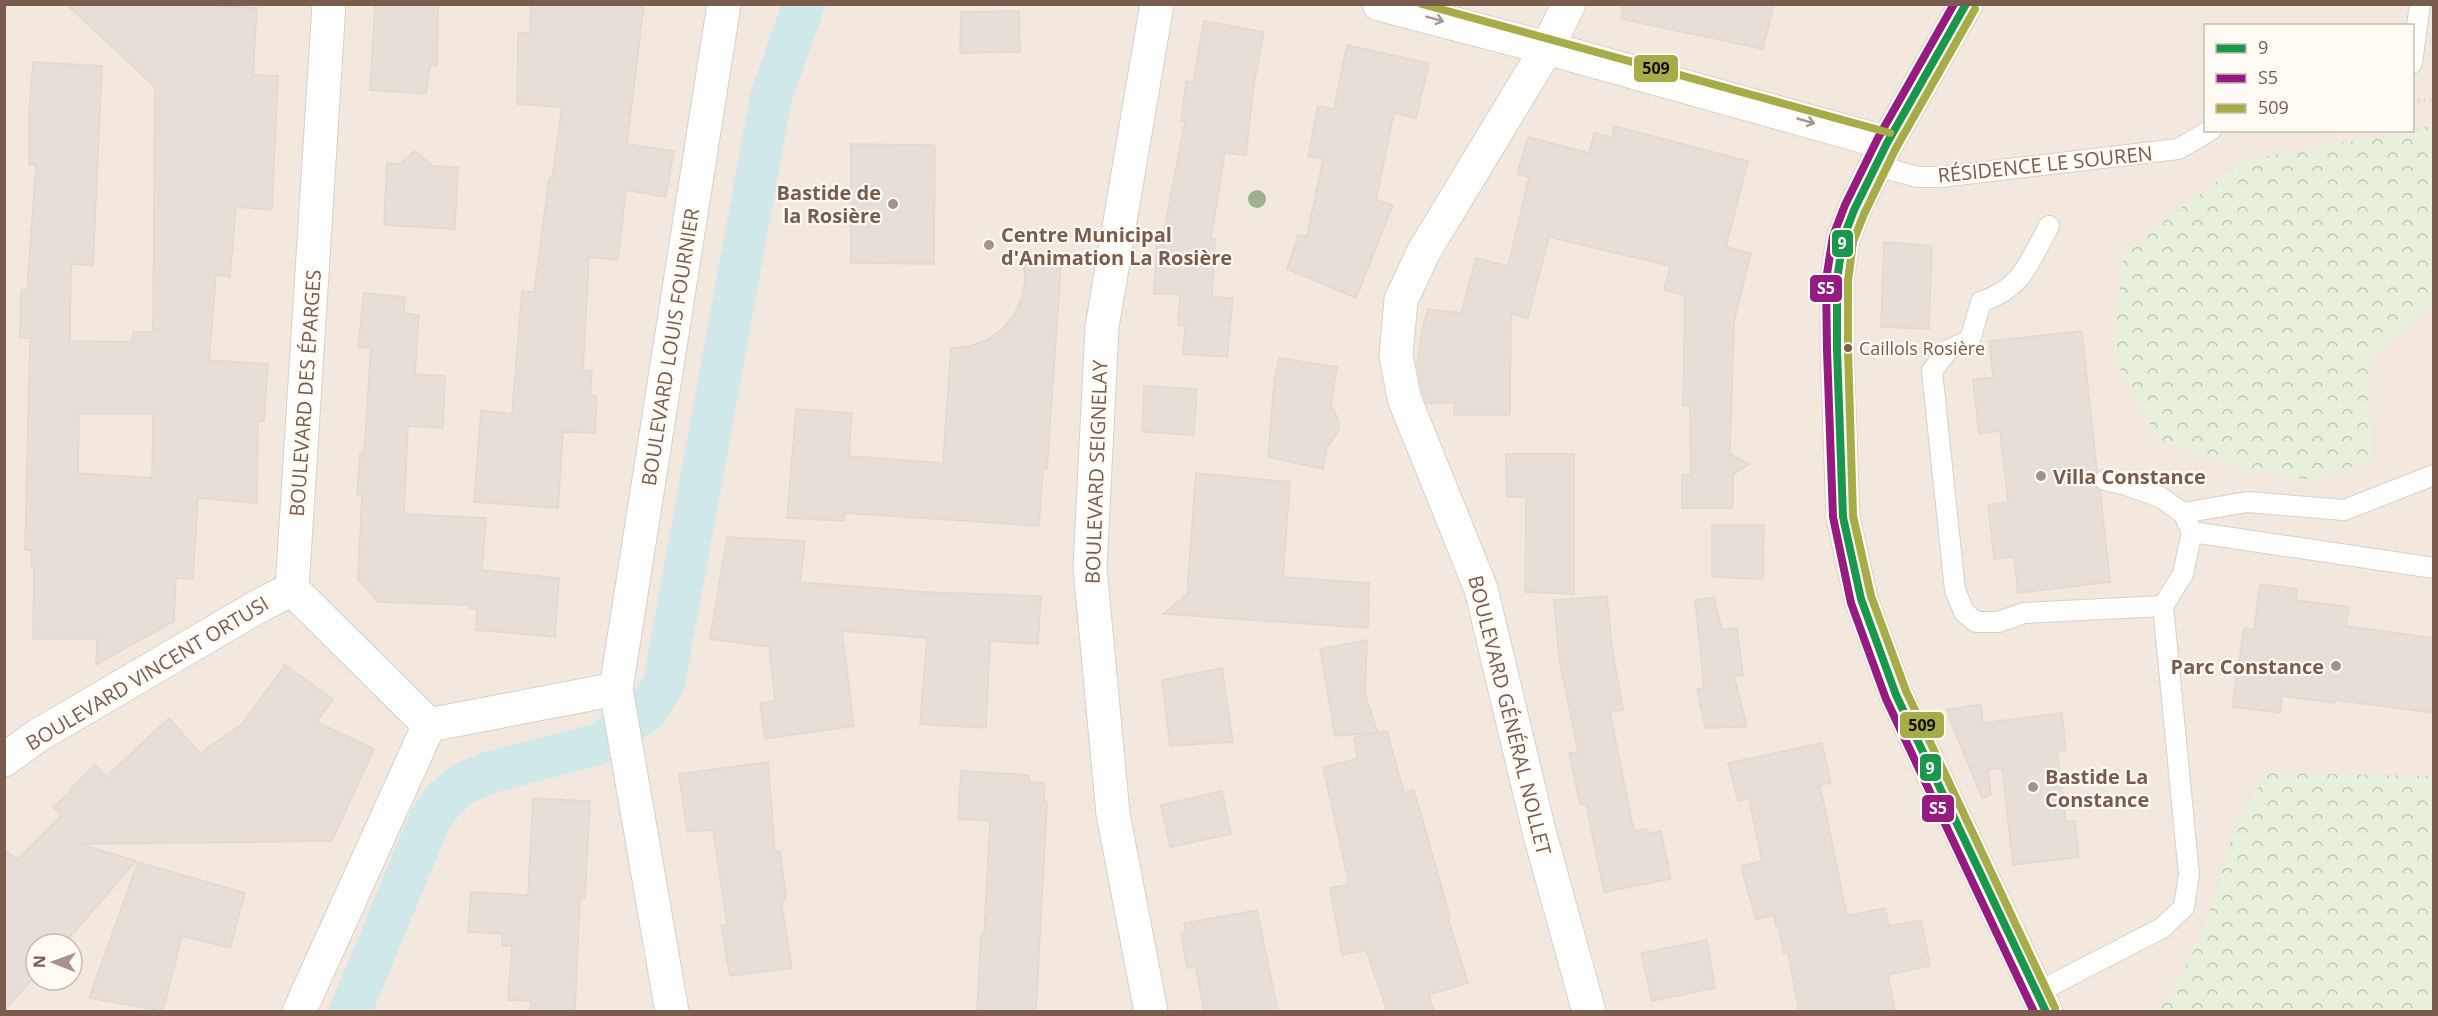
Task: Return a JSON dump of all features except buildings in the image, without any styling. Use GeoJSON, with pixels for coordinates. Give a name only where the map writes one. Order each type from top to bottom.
{"type":"FeatureCollection","features":[{"type":"Feature","properties":{"kind":"street","name":"BOULEVARD DES ÉPARGES"},"geometry":{"type":"LineString","coordinates":[[292,589],[329,4]]}},
{"type":"Feature","properties":{"kind":"street","name":"BOULEVARD LOUIS FOURNIER"},"geometry":{"type":"LineString","coordinates":[[672,1011],[620,716],[724,4]]}},
{"type":"Feature","properties":{"kind":"street","name":"BOULEVARD SEIGNELAY"},"geometry":{"type":"LineString","coordinates":[[1151,1011],[1113,814],[1090,568],[1102,327],[1157,4]]}},
{"type":"Feature","properties":{"kind":"street"},"geometry":{"type":"LineString","coordinates":[[1379,4],[1547,48],[1882,155]]}},
{"type":"Feature","properties":{"kind":"street","name":"BOULEVARD GÉNÉRAL NOLLET"},"geometry":{"type":"LineString","coordinates":[[1569,4],[1547,48],[1424,251],[1401,300],[1396,355],[1404,398],[1481,589],[1539,831],[1589,1011]]}},
{"type":"Feature","properties":{"kind":"street"},"geometry":{"type":"LineString","coordinates":[[1966,4],[1882,155],[1854,210],[1843,239],[1837,279],[1843,517],[1861,599],[1896,695],[2042,1002]]}},
{"type":"Feature","properties":{"kind":"street"},"geometry":{"type":"LineString","coordinates":[[292,589],[429,725],[620,716]]}},
{"type":"Feature","properties":{"kind":"street","name":"BOULEVARD VINCENT ORTUSI"},"geometry":{"type":"LineString","coordinates":[[4,760],[37,736],[257,607],[292,589]]}},
{"type":"Feature","properties":{"kind":"street"},"geometry":{"type":"LineString","coordinates":[[299,1011],[429,725]]}},
{"type":"Feature","properties":{"kind":"lane"},"geometry":{"type":"LineString","coordinates":[[2414,48],[2420,4]]}},
{"type":"Feature","properties":{"kind":"lane","name":"RÉSIDENCE LE SOUREN"},"geometry":{"type":"LineString","coordinates":[[1882,155],[1918,177],[1941,177],[2178,149],[2208,132]]}},
{"type":"Feature","properties":{"kind":"lane"},"geometry":{"type":"LineString","coordinates":[[2049,226],[2019,279],[2001,295],[1981,302],[1970,340],[1948,350],[1932,371],[1955,590],[1964,612],[1977,622],[1998,622],[2024,613],[2163,606]]}},
{"type":"Feature","properties":{"kind":"lane"},"geometry":{"type":"LineString","coordinates":[[2182,513],[2247,502],[2344,510],[2433,475]]}},
{"type":"Feature","properties":{"kind":"lane"},"geometry":{"type":"LineString","coordinates":[[2042,1002],[2162,928],[2184,907],[2189,875],[2163,606],[2183,574],[2192,532],[2182,513],[2160,497],[2105,480]]}},
{"type":"Feature","properties":{"kind":"lane"},"geometry":{"type":"LineString","coordinates":[[2192,532],[2433,568]]}},
{"type":"Feature","properties":{"kind":"path"},"geometry":{"type":"LineString","coordinates":[[2414,102],[2433,99]]}},
{"type":"Feature","properties":{"kind":"shaded area"},"geometry":{"type":"Polygon","coordinates":[[[5,5],[2433,5],[2433,1011],[5,1011],[5,5]]]}},
{"type":"Feature","properties":{"kind":"green space"},"geometry":{"type":"Polygon","coordinates":[[[2433,125],[2433,308],[2425,309],[2368,360],[2371,461],[2310,480],[2254,471],[2159,441],[2113,356],[2124,251],[2245,160],[2433,125]]]}},
{"type":"Feature","properties":{"kind":"green space"},"geometry":{"type":"Polygon","coordinates":[[[2267,773],[2433,776],[2433,1011],[2157,1011],[2169,998],[2203,933],[2234,829],[2267,773]]]}},
{"type":"Feature","properties":{"kind":"waterway"},"geometry":{"type":"LineString","coordinates":[[350,1012],[430,819],[444,800],[462,784],[491,772],[599,744],[646,711],[664,683],[771,97],[804,4]]}},
{"type":"Feature","properties":{"kind":"transit line","name":"509"},"geometry":{"type":"LineString","coordinates":[[1422,4],[1890,133]]}},
{"type":"Feature","properties":{"kind":"transit line","name":"S5"},"geometry":{"type":"LineString","coordinates":[[1954,4],[1878,138],[1845,205],[1833,236],[1826,280],[1833,517],[1851,603],[1886,699],[2034,1012]]}},
{"type":"Feature","properties":{"kind":"transit line","name":"9"},"geometry":{"type":"LineString","coordinates":[[1966,4],[1887,143],[1854,210],[1843,239],[1837,280],[1843,517],[1861,599],[1896,695],[2046,1012]]}},
{"type":"Feature","properties":{"kind":"transit line","name":"509"},"geometry":{"type":"LineString","coordinates":[[1975,9],[1896,148],[1853,242],[1848,281],[1853,516],[1871,596],[1906,691],[2055,1008]]}},
{"type":"Feature","properties":{"kind":"place","name":"Bastide de la Rosière"},"geometry":{"type":"Point","coordinates":[893,204]}},
{"type":"Feature","properties":{"kind":"place","name":"Centre Municipal d'Animation La Rosière"},"geometry":{"type":"Point","coordinates":[989,245]}},
{"type":"Feature","properties":{"kind":"place","name":"Caillols Rosière"},"geometry":{"type":"Point","coordinates":[1848,348]}},
{"type":"Feature","properties":{"kind":"place","name":"Villa Constance"},"geometry":{"type":"Point","coordinates":[2041,476]}},
{"type":"Feature","properties":{"kind":"place","name":"Parc Constance"},"geometry":{"type":"Point","coordinates":[2336,666]}},
{"type":"Feature","properties":{"kind":"place","name":"Bastide La Constance"},"geometry":{"type":"Point","coordinates":[2033,787]}}]}
